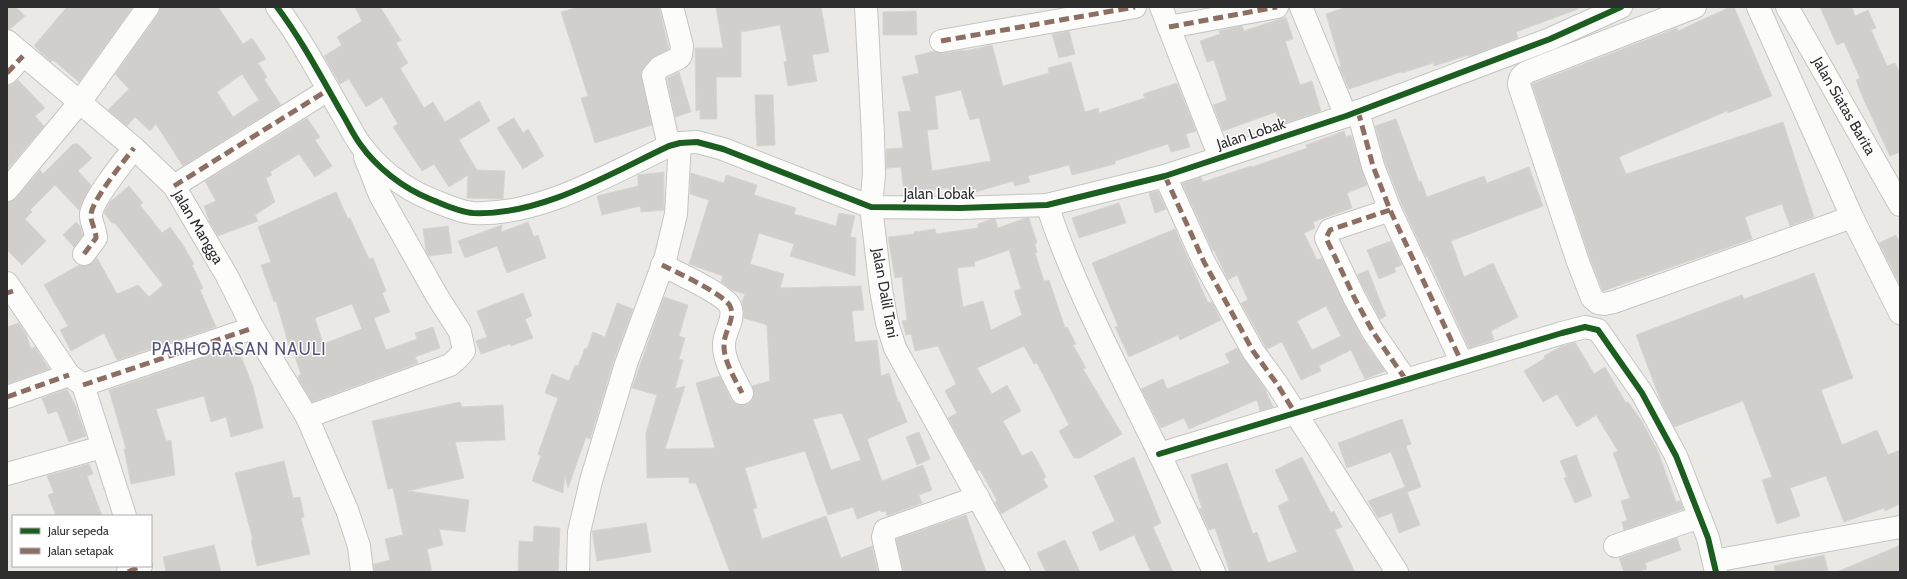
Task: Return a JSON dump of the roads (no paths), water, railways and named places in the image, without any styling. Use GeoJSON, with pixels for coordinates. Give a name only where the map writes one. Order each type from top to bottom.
{"type":"FeatureCollection","features":[{"type":"Feature","properties":{"kind":"street"},"geometry":{"type":"LineString","coordinates":[[7,190],[80,102],[108,60],[148,7]]}},
{"type":"Feature","properties":{"kind":"street"},"geometry":{"type":"LineString","coordinates":[[276,7],[309,56],[360,145],[380,195],[437,296],[460,332],[464,350],[450,365],[307,417]]}},
{"type":"Feature","properties":{"kind":"street"},"geometry":{"type":"LineString","coordinates":[[578,572],[579,532],[591,481],[626,364],[662,265],[676,214],[674,145],[653,75],[660,67],[679,58],[681,55],[682,46],[672,7]]}},
{"type":"Feature","properties":{"kind":"street","name":"Jalan Dalil Tani"},"geometry":{"type":"LineString","coordinates":[[866,7],[874,174],[871,207],[881,290],[887,323],[895,348],[1019,572]]}},
{"type":"Feature","properties":{"kind":"street"},"geometry":{"type":"LineString","coordinates":[[941,41],[1135,7]]}},
{"type":"Feature","properties":{"kind":"street"},"geometry":{"type":"LineString","coordinates":[[1161,7],[1220,158]]}},
{"type":"Feature","properties":{"kind":"street"},"geometry":{"type":"LineString","coordinates":[[1169,27],[1278,7]]}},
{"type":"Feature","properties":{"kind":"street"},"geometry":{"type":"LineString","coordinates":[[1301,7],[1352,114],[1390,210],[1462,363]]}},
{"type":"Feature","properties":{"kind":"street","name":"Jalan Lobak"},"geometry":{"type":"LineString","coordinates":[[871,207],[960,208],[1047,205],[1165,176],[1352,114],[1550,39],[1621,7]]}},
{"type":"Feature","properties":{"kind":"street"},"geometry":{"type":"LineString","coordinates":[[1695,7],[1528,72],[1521,76],[1519,80],[1519,85],[1578,262],[1592,298],[1598,303],[1604,304],[1614,302],[1852,217]]}},
{"type":"Feature","properties":{"kind":"street"},"geometry":{"type":"LineString","coordinates":[[1758,7],[1852,217],[1900,313]]}},
{"type":"Feature","properties":{"kind":"street","name":"Jalan Siatas Barita"},"geometry":{"type":"LineString","coordinates":[[1787,7],[1900,204]]}},
{"type":"Feature","properties":{"kind":"street","name":"Jalan Mangga"},"geometry":{"type":"LineString","coordinates":[[7,41],[134,148],[174,186],[227,276],[253,328],[307,417],[347,510],[359,546],[362,572]]}},
{"type":"Feature","properties":{"kind":"street"},"geometry":{"type":"LineString","coordinates":[[7,73],[23,56]]}},
{"type":"Feature","properties":{"kind":"street"},"geometry":{"type":"LineString","coordinates":[[174,186],[328,90]]}},
{"type":"Feature","properties":{"kind":"street"},"geometry":{"type":"LineString","coordinates":[[360,145],[386,174],[414,193],[472,213],[515,210],[552,199],[599,181],[674,145],[697,142],[723,149],[871,207]]}},
{"type":"Feature","properties":{"kind":"street"},"geometry":{"type":"LineString","coordinates":[[84,254],[96,238],[91,217],[93,208],[134,148]]}},
{"type":"Feature","properties":{"kind":"street"},"geometry":{"type":"LineString","coordinates":[[1165,176],[1204,262],[1253,351],[1277,384],[1397,572]]}},
{"type":"Feature","properties":{"kind":"street"},"geometry":{"type":"LineString","coordinates":[[1047,205],[1061,246],[1103,340],[1159,454],[1214,572]]}},
{"type":"Feature","properties":{"kind":"street"},"geometry":{"type":"LineString","coordinates":[[1390,210],[1330,230],[1326,238],[1355,299],[1373,332],[1406,380]]}},
{"type":"Feature","properties":{"kind":"street"},"geometry":{"type":"LineString","coordinates":[[662,265],[712,292],[728,303],[731,307],[732,313],[724,344],[726,357],[742,393]]}},
{"type":"Feature","properties":{"kind":"street"},"geometry":{"type":"LineString","coordinates":[[9,289],[76,380],[102,447],[110,463],[125,515]]}},
{"type":"Feature","properties":{"kind":"street"},"geometry":{"type":"LineString","coordinates":[[1159,454],[1585,327],[1598,330],[1642,393],[1676,456],[1700,517],[1715,566],[1900,527]]}},
{"type":"Feature","properties":{"kind":"street"},"geometry":{"type":"LineString","coordinates":[[7,397],[76,380],[253,328]]}},
{"type":"Feature","properties":{"kind":"street"},"geometry":{"type":"LineString","coordinates":[[7,474],[102,447]]}},
{"type":"Feature","properties":{"kind":"street"},"geometry":{"type":"LineString","coordinates":[[891,572],[883,537],[886,530],[978,498]]}},
{"type":"Feature","properties":{"kind":"street"},"geometry":{"type":"LineString","coordinates":[[1615,546],[1700,517]]}},
{"type":"Feature","properties":{"kind":"street"},"geometry":{"type":"LineString","coordinates":[[128,572],[139,567]]}},
{"type":"Feature","properties":{"kind":"district","name":"PARHORASAN NAULI"},"geometry":{"type":"Point","coordinates":[239,349]}}]}
